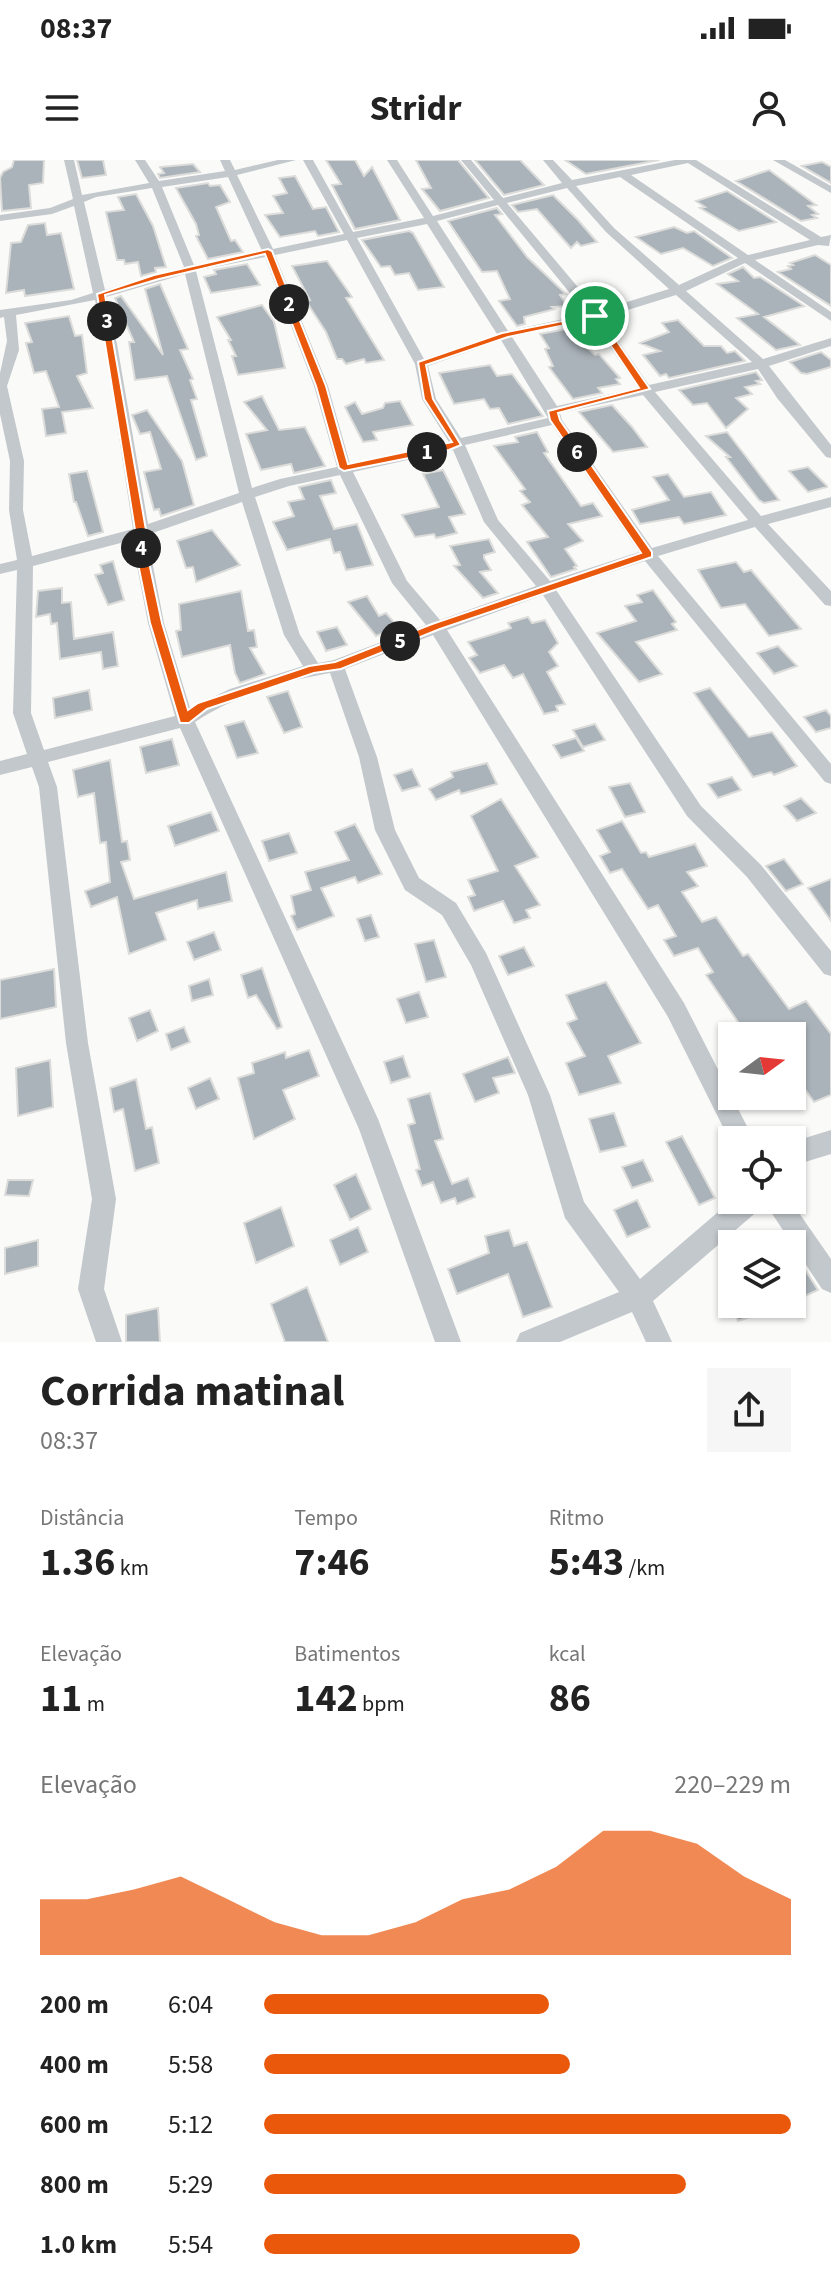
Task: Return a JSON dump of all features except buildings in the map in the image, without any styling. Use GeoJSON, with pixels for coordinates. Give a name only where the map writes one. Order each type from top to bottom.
{"type":"FeatureCollection","features":[{"type":"Feature","properties":{"kind":"street"},"geometry":{"type":"LineString","coordinates":[[69,160],[101,294],[141,530],[139,539],[156,623],[185,720],[370,1127],[448,1342]]}},
{"type":"Feature","properties":{"kind":"street"},"geometry":{"type":"LineString","coordinates":[[140,160],[156,185],[190,269],[247,496],[292,635],[313,669]]}},
{"type":"Feature","properties":{"kind":"street"},"geometry":{"type":"LineString","coordinates":[[225,160],[268,251],[321,386],[344,468],[400,583],[436,626],[676,1010],[735,1126]]}},
{"type":"Feature","properties":{"kind":"street"},"geometry":{"type":"LineString","coordinates":[[0,218],[52,211],[78,200],[291,160]]}},
{"type":"Feature","properties":{"kind":"street"},"geometry":{"type":"LineString","coordinates":[[308,160],[421,364],[429,399],[457,443],[491,522],[546,587],[694,811],[754,871],[831,967]]}},
{"type":"Feature","properties":{"kind":"street"},"geometry":{"type":"LineString","coordinates":[[392,160],[554,416],[648,554],[831,777]]}},
{"type":"Feature","properties":{"kind":"street"},"geometry":{"type":"LineString","coordinates":[[466,160],[595,316],[645,389],[757,521],[831,601]]}},
{"type":"Feature","properties":{"kind":"street"},"geometry":{"type":"LineString","coordinates":[[548,160],[610,230],[761,364],[782,395],[831,454]]}},
{"type":"Feature","properties":{"kind":"street"},"geometry":{"type":"LineString","coordinates":[[109,1342],[91,1289],[104,1199],[77,1043],[48,787],[22,713],[25,561],[16,510],[17,461],[0,384],[12,365],[14,330],[5,313],[72,303],[190,269],[429,220],[569,184],[689,160],[827,242]]}},
{"type":"Feature","properties":{"kind":"street"},"geometry":{"type":"LineString","coordinates":[[778,160],[831,190]]}},
{"type":"Feature","properties":{"kind":"street"},"geometry":{"type":"LineString","coordinates":[[624,175],[831,317]]}},
{"type":"Feature","properties":{"kind":"street"},"geometry":{"type":"LineString","coordinates":[[421,364],[505,335],[595,316],[678,290],[746,259],[827,242]]}},
{"type":"Feature","properties":{"kind":"street"},"geometry":{"type":"LineString","coordinates":[[0,569],[114,541],[285,482],[449,447],[645,389],[761,364],[831,342]]}},
{"type":"Feature","properties":{"kind":"street"},"geometry":{"type":"LineString","coordinates":[[0,768],[185,720],[202,706],[313,669],[336,666],[546,587],[757,521],[831,502]]}},
{"type":"Feature","properties":{"kind":"street"},"geometry":{"type":"LineString","coordinates":[[336,666],[368,757],[385,830],[412,884],[449,909],[479,960],[539,1095],[574,1209],[638,1297],[659,1342]]}},
{"type":"Feature","properties":{"kind":"street"},"geometry":{"type":"LineString","coordinates":[[806,1150],[831,1142]]}},
{"type":"Feature","properties":{"kind":"street"},"geometry":{"type":"LineString","coordinates":[[529,1342],[638,1297],[735,1214]]}},
{"type":"Feature","properties":{"kind":"street"},"geometry":{"type":"LineString","coordinates":[[785,1214],[831,1280]]}},
{"type":"Feature","properties":{"kind":"route"},"geometry":{"type":"LineString","coordinates":[[268,251],[321,386],[344,468],[457,443],[429,399],[421,364],[505,335],[595,316],[645,389],[553,411],[555,420],[648,554],[436,626],[336,666],[313,669],[202,706],[185,720],[156,623],[139,539],[141,530],[101,294],[118,287],[268,251]]}}]}
